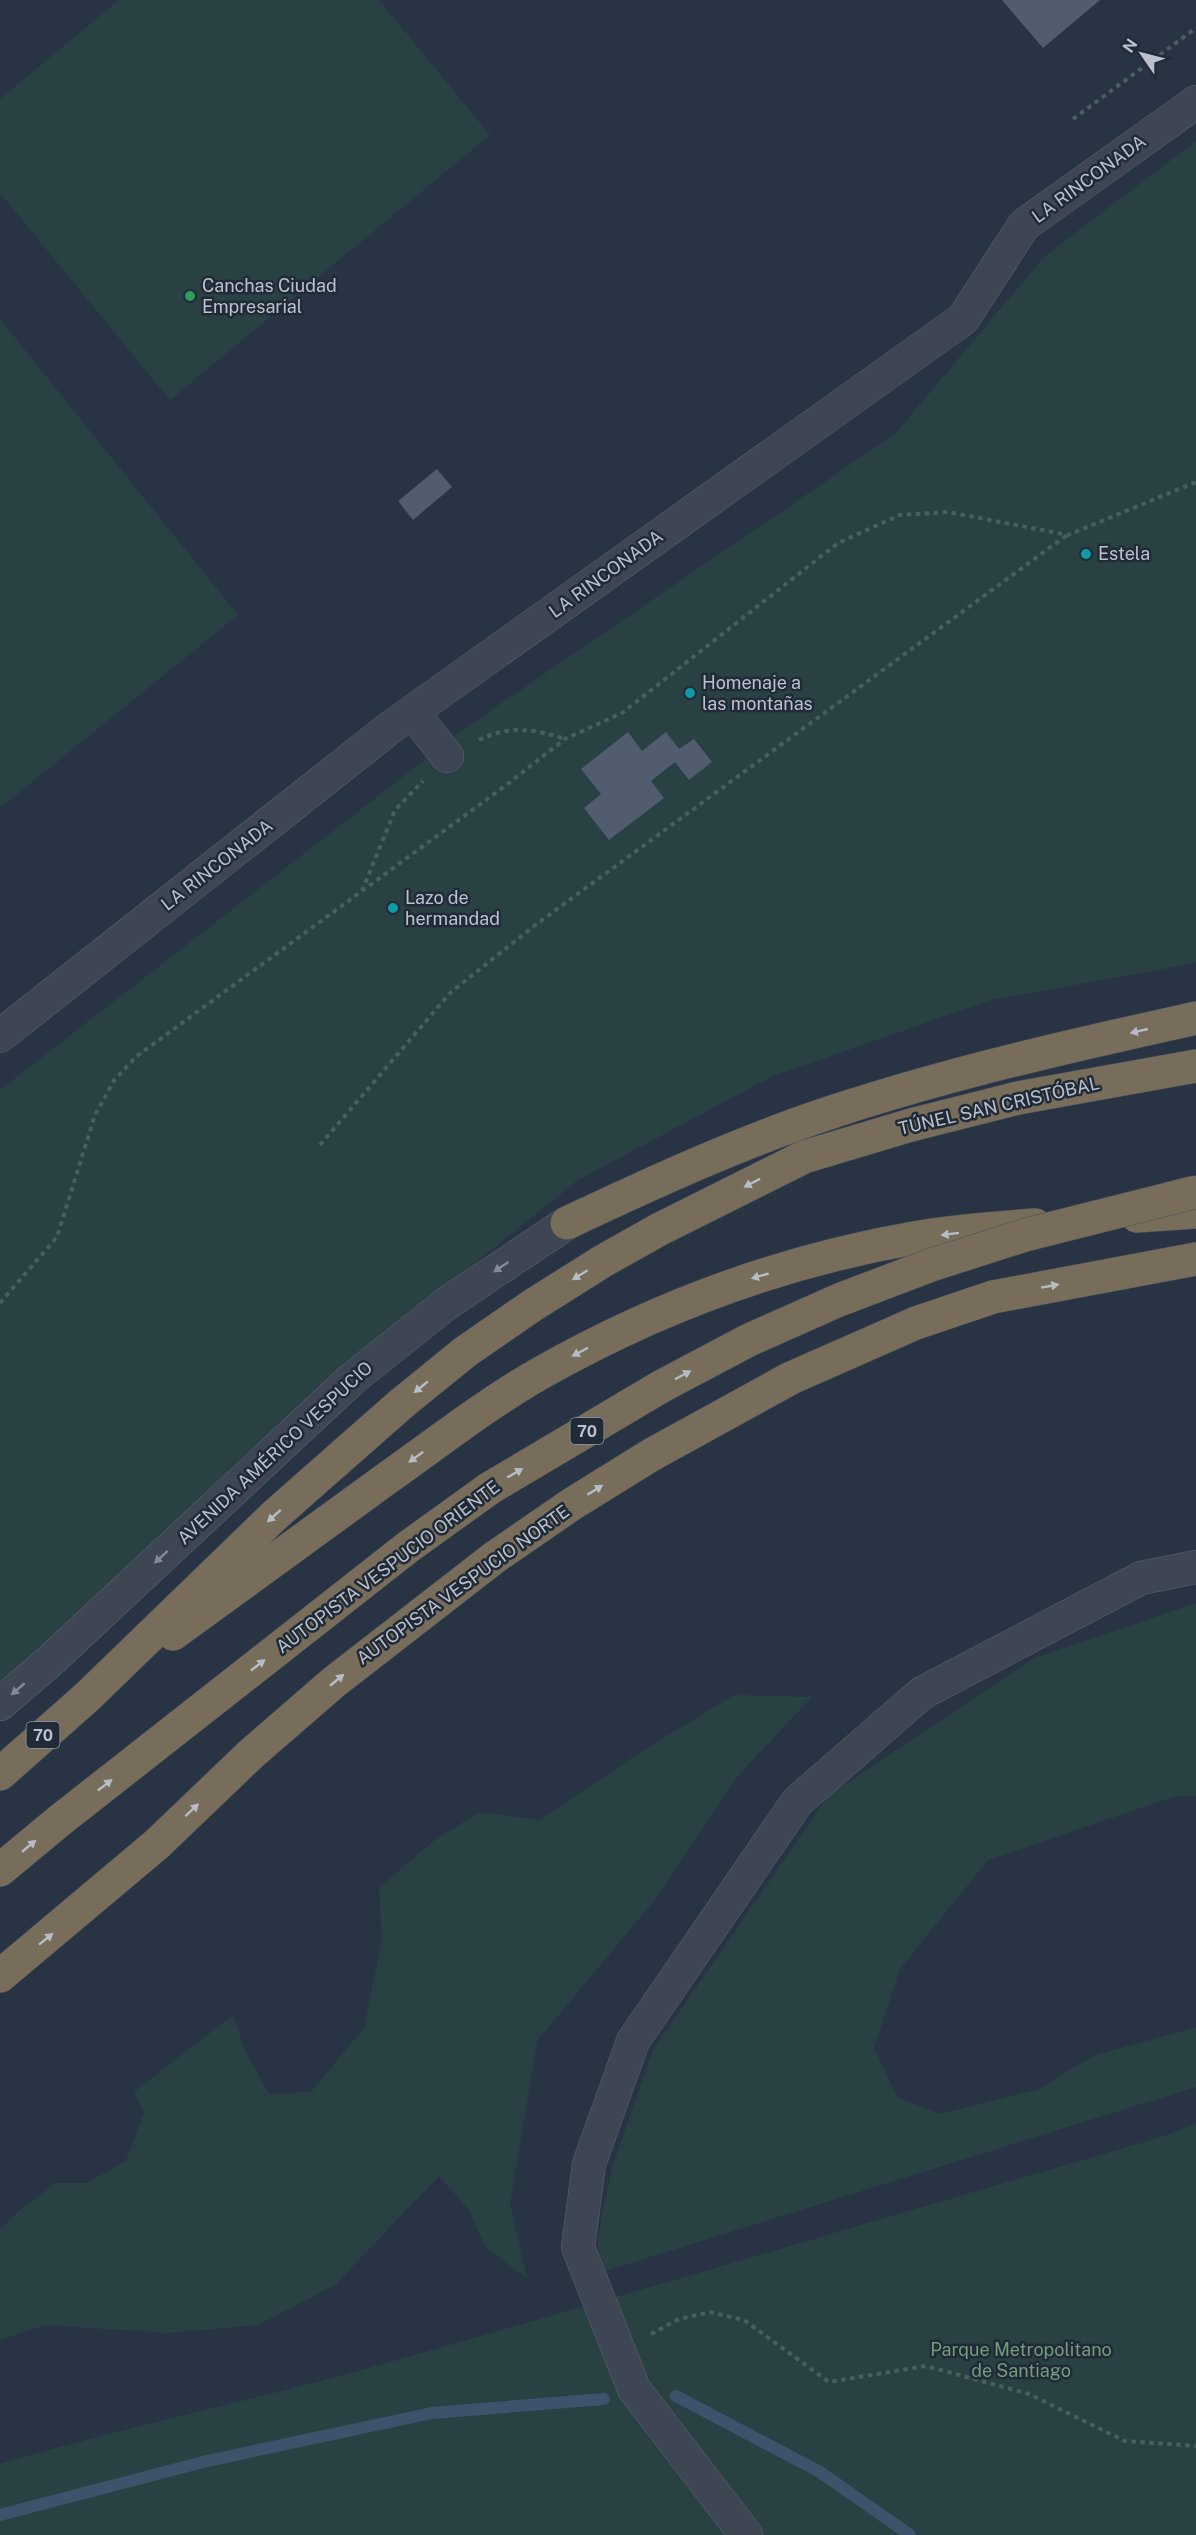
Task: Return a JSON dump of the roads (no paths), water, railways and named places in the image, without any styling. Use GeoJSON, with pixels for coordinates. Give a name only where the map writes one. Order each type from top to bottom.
{"type":"FeatureCollection","features":[{"type":"Feature","properties":{"kind":"highway"},"geometry":{"type":"LineString","coordinates":[[567,1223],[694,1166],[833,1111],[925,1082],[1018,1058],[1196,1018]]}},
{"type":"Feature","properties":{"kind":"highway"},"geometry":{"type":"LineString","coordinates":[[567,1223],[753,1155],[858,1121],[987,1085],[1092,1066],[1196,1064]]}},
{"type":"Feature","properties":{"kind":"highway","name":"TÚNEL SAN CRISTÓBAL"},"geometry":{"type":"LineString","coordinates":[[87,1697],[275,1515],[401,1404],[465,1352],[532,1305],[603,1261],[660,1229],[804,1157],[910,1125],[1018,1098],[1196,1064]]}},
{"type":"Feature","properties":{"kind":"highway","name":"AUTOPISTA VESPUCIO ORIENTE"},"geometry":{"type":"LineString","coordinates":[[0,1870],[58,1821],[417,1540],[490,1488],[662,1386],[759,1336],[839,1300],[931,1265],[1025,1235],[1196,1192]]}},
{"type":"Feature","properties":{"kind":"highway","name":"70"},"geometry":{"type":"LineString","coordinates":[[0,1774],[87,1697],[474,1414],[567,1359],[679,1306],[749,1280],[809,1262],[915,1238],[1000,1228],[1196,1212]]}},
{"type":"Feature","properties":{"kind":"highway","name":"AUTOPISTA VESPUCIO NORTE"},"geometry":{"type":"LineString","coordinates":[[0,1976],[59,1929],[157,1844],[251,1754],[334,1682],[420,1613],[504,1550],[651,1455],[791,1378],[916,1323],[993,1297],[1196,1259]]}},
{"type":"Feature","properties":{"kind":"street","name":"LA RINCONADA"},"geometry":{"type":"LineString","coordinates":[[0,1036],[412,712],[963,319],[1024,225],[1196,102]]}},
{"type":"Feature","properties":{"kind":"street"},"geometry":{"type":"LineString","coordinates":[[412,712],[447,756]]}},
{"type":"Feature","properties":{"kind":"street","name":"AVENIDA AMÉRICO VESPUCIO"},"geometry":{"type":"LineString","coordinates":[[0,1704],[50,1661],[352,1379],[446,1304],[567,1223]]}},
{"type":"Feature","properties":{"kind":"street"},"geometry":{"type":"LineString","coordinates":[[746,2535],[634,2389],[578,2247],[589,2164],[633,2042],[797,1802],[922,1693],[1141,1578],[1196,1567]]}},
{"type":"Feature","properties":{"kind":"waterway"},"geometry":{"type":"LineString","coordinates":[[676,2396],[820,2472],[910,2535]]}},
{"type":"Feature","properties":{"kind":"waterway"},"geometry":{"type":"LineString","coordinates":[[0,2515],[207,2461],[432,2413],[604,2399]]}},
{"type":"Feature","properties":{"kind":"place","name":"Canchas Ciudad Empresarial"},"geometry":{"type":"Point","coordinates":[190,296]}},
{"type":"Feature","properties":{"kind":"place","name":"Estela"},"geometry":{"type":"Point","coordinates":[1086,554]}},
{"type":"Feature","properties":{"kind":"place","name":"Homenaje a las montañas"},"geometry":{"type":"Point","coordinates":[690,693]}},
{"type":"Feature","properties":{"kind":"place","name":"Lazo de hermandad"},"geometry":{"type":"Point","coordinates":[393,908]}},
{"type":"Feature","properties":{"kind":"park label","name":"Parque Metropolitano de Santiago"},"geometry":{"type":"Point","coordinates":[1021,2360]}}]}
